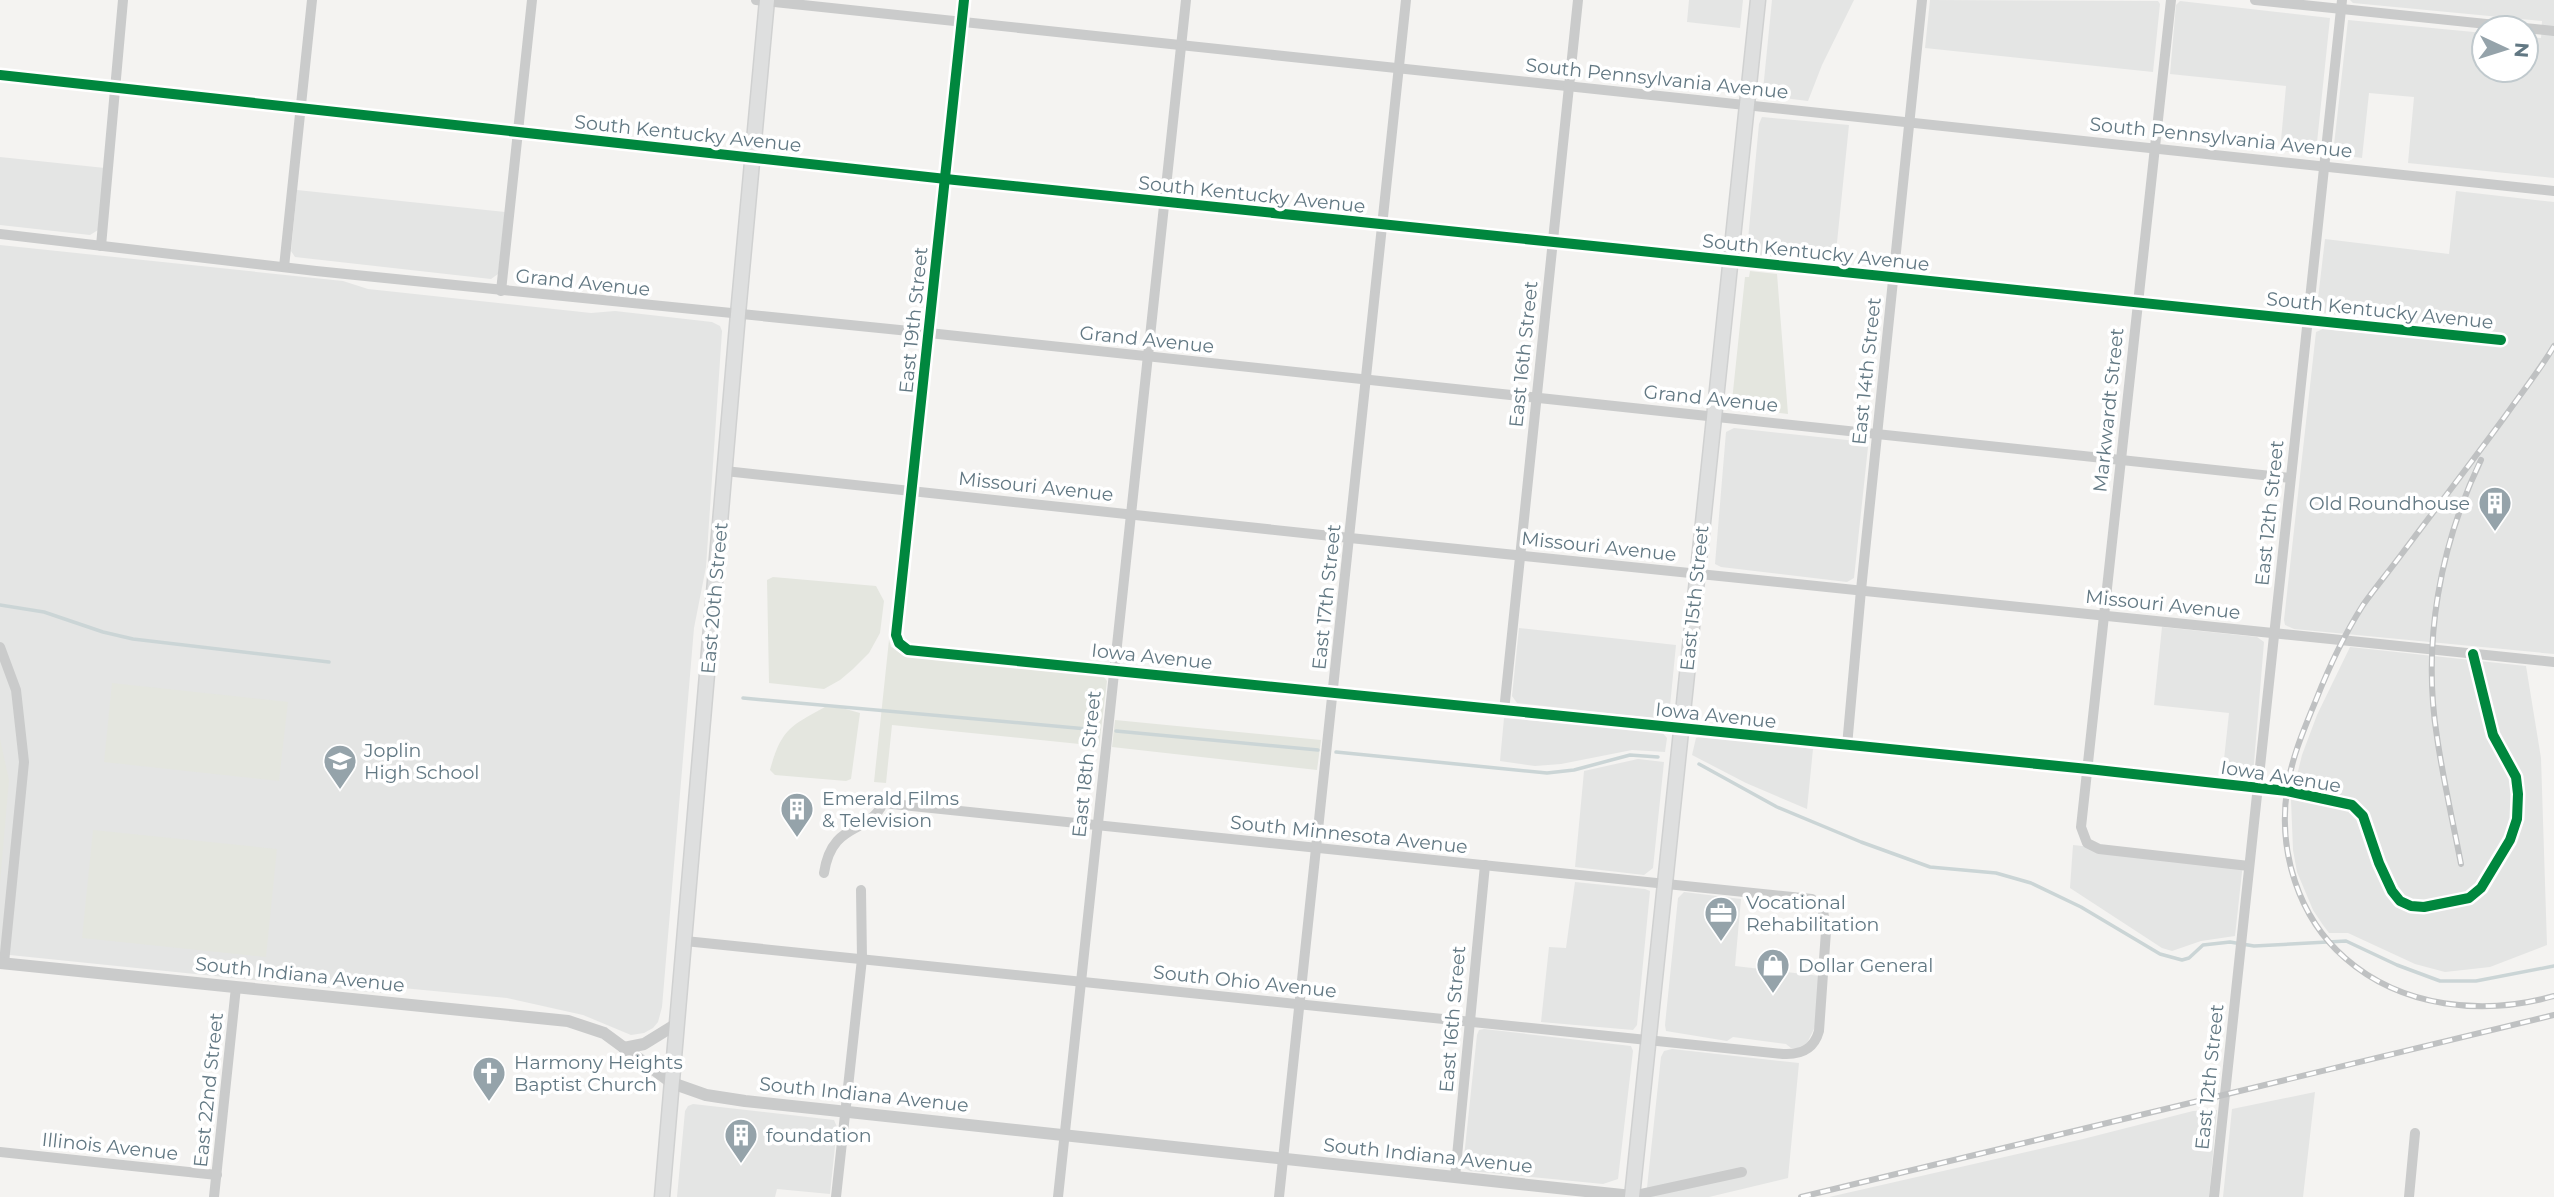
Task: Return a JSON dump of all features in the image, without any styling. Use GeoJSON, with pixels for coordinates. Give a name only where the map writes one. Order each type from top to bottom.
{"type":"FeatureCollection","features":[{"type":"Feature","properties":{"kind":"main road","name":"East 20th Street"},"geometry":{"type":"LineString","coordinates":[[662,1197],[764,0]]}},
{"type":"Feature","properties":{"kind":"main road","name":"East 15th Street"},"geometry":{"type":"LineString","coordinates":[[1632,1197],[1758,0]]}},
{"type":"Feature","properties":{"kind":"street"},"geometry":{"type":"LineString","coordinates":[[100,246],[123,0]]}},
{"type":"Feature","properties":{"kind":"street"},"geometry":{"type":"LineString","coordinates":[[284,267],[312,0]]}},
{"type":"Feature","properties":{"kind":"street"},"geometry":{"type":"LineString","coordinates":[[501,291],[532,0]]}},
{"type":"Feature","properties":{"kind":"street","name":"South Pennsylvania Avenue"},"geometry":{"type":"LineString","coordinates":[[764,0],[2554,191]]}},
{"type":"Feature","properties":{"kind":"street","name":"East 19th Street"},"geometry":{"type":"LineString","coordinates":[[900,643],[896,635],[964,0]]}},
{"type":"Feature","properties":{"kind":"street","name":"East 18th Street"},"geometry":{"type":"LineString","coordinates":[[1058,1197],[1186,0]]}},
{"type":"Feature","properties":{"kind":"street","name":"East 17th Street"},"geometry":{"type":"LineString","coordinates":[[1279,1197],[1406,0]]}},
{"type":"Feature","properties":{"kind":"street","name":"East 16th Street"},"geometry":{"type":"LineString","coordinates":[[1504,711],[1578,0]]}},
{"type":"Feature","properties":{"kind":"street","name":"East 14th Street"},"geometry":{"type":"LineString","coordinates":[[1847,746],[1922,0]]}},
{"type":"Feature","properties":{"kind":"street","name":"Markwardt Street"},"geometry":{"type":"LineString","coordinates":[[2171,0],[2081,827],[2087,842],[2099,849],[2249,866]]}},
{"type":"Feature","properties":{"kind":"street"},"geometry":{"type":"LineString","coordinates":[[2255,0],[2341,4],[2554,31]]}},
{"type":"Feature","properties":{"kind":"street","name":"East 12th Street"},"geometry":{"type":"LineString","coordinates":[[2214,1197],[2341,4]]}},
{"type":"Feature","properties":{"kind":"street","name":"South Kentucky Avenue"},"geometry":{"type":"LineString","coordinates":[[0,75],[945,179],[2501,340]]}},
{"type":"Feature","properties":{"kind":"street","name":"Grand Avenue"},"geometry":{"type":"LineString","coordinates":[[0,234],[501,291],[929,333],[2290,478]]}},
{"type":"Feature","properties":{"kind":"street","name":"Missouri Avenue"},"geometry":{"type":"LineString","coordinates":[[725,471],[2554,662]]}},
{"type":"Feature","properties":{"kind":"street","name":"Iowa Avenue"},"geometry":{"type":"LineString","coordinates":[[900,643],[908,650],[2088,769],[2287,792],[2352,805],[2363,816],[2392,891],[2400,901],[2411,906],[2424,907],[2469,898],[2481,888],[2510,840],[2517,819],[2516,776],[2493,735],[2473,653]]}},
{"type":"Feature","properties":{"kind":"street"},"geometry":{"type":"LineString","coordinates":[[0,647],[16,690],[24,762],[2,963]]}},
{"type":"Feature","properties":{"kind":"street","name":"South Minnesota Avenue"},"geometry":{"type":"LineString","coordinates":[[824,873],[829,852],[834,844],[873,816],[883,803],[1812,899],[1820,905],[1825,919],[1825,955],[1819,1031],[1813,1044],[1802,1052]]}},
{"type":"Feature","properties":{"kind":"street","name":"East 16th Street"},"geometry":{"type":"LineString","coordinates":[[1455,1177],[1485,865]]}},
{"type":"Feature","properties":{"kind":"street"},"geometry":{"type":"LineString","coordinates":[[835,1197],[862,958],[861,890]]}},
{"type":"Feature","properties":{"kind":"street","name":"South Ohio Avenue"},"geometry":{"type":"LineString","coordinates":[[685,941],[1783,1054],[1802,1052]]}},
{"type":"Feature","properties":{"kind":"street","name":"South Indiana Avenue"},"geometry":{"type":"LineString","coordinates":[[2,963],[568,1021],[604,1033],[672,1083],[706,1095],[1632,1197],[1742,1172]]}},
{"type":"Feature","properties":{"kind":"street","name":"East 22nd Street"},"geometry":{"type":"LineString","coordinates":[[215,1197],[236,987]]}},
{"type":"Feature","properties":{"kind":"street"},"geometry":{"type":"LineString","coordinates":[[625,1048],[644,1044],[678,1023]]}},
{"type":"Feature","properties":{"kind":"street"},"geometry":{"type":"LineString","coordinates":[[2409,1197],[2415,1133]]}},
{"type":"Feature","properties":{"kind":"street","name":"Illinois Avenue"},"geometry":{"type":"LineString","coordinates":[[0,1152],[217,1175]]}},
{"type":"Feature","properties":{"kind":"shaded area"},"geometry":{"type":"Polygon","coordinates":[[[1689,0],[1743,0],[1740,28],[1687,22],[1689,0]]]}},
{"type":"Feature","properties":{"kind":"shaded area"},"geometry":{"type":"Polygon","coordinates":[[[1772,0],[1854,0],[1822,65],[1808,101],[1769,96],[1763,90],[1772,0]]]}},
{"type":"Feature","properties":{"kind":"shaded area"},"geometry":{"type":"Polygon","coordinates":[[[1930,0],[2158,1],[2160,4],[2153,72],[1925,48],[1930,0]]]}},
{"type":"Feature","properties":{"kind":"shaded area"},"geometry":{"type":"Polygon","coordinates":[[[2350,0],[2554,0],[2554,178],[2408,163],[2414,97],[2369,93],[2362,158],[2341,155],[2334,145],[2348,20],[2470,32],[2470,84],[2540,84],[2540,14],[2470,14],[2353,3],[2350,0]]]}},
{"type":"Feature","properties":{"kind":"shaded area"},"geometry":{"type":"Polygon","coordinates":[[[2180,1],[2330,18],[2316,152],[2280,151],[2286,86],[2170,74],[2176,5],[2180,1]]]}},
{"type":"Feature","properties":{"kind":"shaded area"},"geometry":{"type":"Polygon","coordinates":[[[1762,117],[1849,125],[1835,262],[1754,254],[1747,250],[1759,124],[1762,117]]]}},
{"type":"Feature","properties":{"kind":"shaded area"},"geometry":{"type":"Polygon","coordinates":[[[0,157],[105,168],[98,230],[90,235],[0,225],[0,157]]]}},
{"type":"Feature","properties":{"kind":"shaded area"},"geometry":{"type":"Polygon","coordinates":[[[297,190],[505,212],[498,274],[491,279],[295,257],[291,251],[297,190]]]}},
{"type":"Feature","properties":{"kind":"shaded area"},"geometry":{"type":"Polygon","coordinates":[[[2456,191],[2554,202],[2554,654],[2294,629],[2285,625],[2316,332],[2323,329],[2486,345],[2490,331],[2319,312],[2317,307],[2325,239],[2449,254],[2456,191]]]}},
{"type":"Feature","properties":{"kind":"shaded area","name":"Joplin High School"},"geometry":{"type":"Polygon","coordinates":[[[0,245],[343,281],[368,289],[591,313],[615,311],[712,322],[720,326],[722,331],[706,567],[694,628],[662,1007],[658,1022],[653,1028],[631,1035],[583,1015],[507,998],[392,987],[380,993],[0,954],[0,245]]]}},
{"type":"Feature","properties":{"kind":"shaded area"},"geometry":{"type":"Polygon","coordinates":[[[1750,271],[1777,274],[1788,414],[1740,408],[1732,401],[1745,277],[1749,277],[1750,271]]]}},
{"type":"Feature","properties":{"kind":"shaded area"},"geometry":{"type":"Polygon","coordinates":[[[1734,428],[1866,442],[1868,447],[1854,578],[1847,582],[1721,567],[1715,564],[1726,432],[1734,428]]]}},
{"type":"Feature","properties":{"kind":"shaded area"},"geometry":{"type":"Polygon","coordinates":[[[773,577],[876,586],[884,601],[880,633],[869,653],[840,680],[824,689],[769,683],[767,580],[773,577]]]}},
{"type":"Feature","properties":{"kind":"shaded area"},"geometry":{"type":"Polygon","coordinates":[[[2162,627],[2257,637],[2264,642],[2253,775],[2249,779],[2222,778],[2229,713],[2154,705],[2162,627]]]}},
{"type":"Feature","properties":{"kind":"shaded area"},"geometry":{"type":"Polygon","coordinates":[[[1519,628],[1676,645],[1669,716],[1662,719],[1517,703],[1512,696],[1519,628]]]}},
{"type":"Feature","properties":{"kind":"shaded area"},"geometry":{"type":"Polygon","coordinates":[[[889,640],[891,647],[908,654],[1101,673],[1107,681],[1099,746],[892,725],[886,783],[874,782],[889,640]]]}},
{"type":"Feature","properties":{"kind":"shaded area"},"geometry":{"type":"Polygon","coordinates":[[[2350,647],[2526,666],[2541,758],[2547,945],[2490,967],[2445,972],[2415,964],[2348,933],[2329,933],[2313,910],[2297,872],[2293,850],[2291,800],[2302,755],[2317,715],[2350,647]]]}},
{"type":"Feature","properties":{"kind":"shaded area"},"geometry":{"type":"Polygon","coordinates":[[[112,683],[288,702],[279,781],[104,762],[112,683]]]}},
{"type":"Feature","properties":{"kind":"shaded area"},"geometry":{"type":"Polygon","coordinates":[[[825,707],[860,713],[851,779],[846,781],[775,775],[770,770],[783,737],[803,719],[825,707]]]}},
{"type":"Feature","properties":{"kind":"shaded area"},"geometry":{"type":"Polygon","coordinates":[[[1504,718],[1662,732],[1667,738],[1665,752],[1632,750],[1561,764],[1535,766],[1500,761],[1504,718]]]}},
{"type":"Feature","properties":{"kind":"shaded area"},"geometry":{"type":"Polygon","coordinates":[[[1115,720],[1321,740],[1317,770],[1112,747],[1115,720]]]}},
{"type":"Feature","properties":{"kind":"shaded area"},"geometry":{"type":"Polygon","coordinates":[[[1704,735],[1813,749],[1807,809],[1746,783],[1692,755],[1696,738],[1704,735]]]}},
{"type":"Feature","properties":{"kind":"shaded area"},"geometry":{"type":"Polygon","coordinates":[[[0,739],[9,780],[0,883],[0,739]]]}},
{"type":"Feature","properties":{"kind":"shaded area"},"geometry":{"type":"Polygon","coordinates":[[[1638,759],[1664,762],[1653,868],[1644,875],[1575,867],[1584,771],[1638,759]]]}},
{"type":"Feature","properties":{"kind":"shaded area"},"geometry":{"type":"Polygon","coordinates":[[[93,830],[277,849],[266,957],[82,938],[93,830]]]}},
{"type":"Feature","properties":{"kind":"shaded area"},"geometry":{"type":"Polygon","coordinates":[[[2073,845],[2243,863],[2235,936],[2201,941],[2172,951],[2162,948],[2070,888],[2073,845]]]}},
{"type":"Feature","properties":{"kind":"shaded area"},"geometry":{"type":"Polygon","coordinates":[[[1575,882],[1650,891],[1637,1025],[1633,1030],[1541,1022],[1549,947],[1566,948],[1575,882]]]}},
{"type":"Feature","properties":{"kind":"shaded area"},"geometry":{"type":"Polygon","coordinates":[[[1684,892],[1741,899],[1735,966],[1820,976],[1815,1027],[1807,1043],[1791,1048],[1786,1044],[1733,1037],[1727,1041],[1666,1031],[1678,898],[1684,892]]]}},
{"type":"Feature","properties":{"kind":"shaded area"},"geometry":{"type":"Polygon","coordinates":[[[1479,1030],[1631,1046],[1633,1051],[1618,1179],[1603,1184],[1470,1171],[1465,1168],[1477,1035],[1479,1030]]]}},
{"type":"Feature","properties":{"kind":"shaded area"},"geometry":{"type":"Polygon","coordinates":[[[1672,1049],[1799,1063],[1788,1178],[1709,1197],[1646,1197],[1661,1057],[1664,1051],[1672,1049]]]}},
{"type":"Feature","properties":{"kind":"shaded area"},"geometry":{"type":"Polygon","coordinates":[[[2315,1092],[2303,1197],[2223,1197],[2232,1109],[2315,1092]]]}},
{"type":"Feature","properties":{"kind":"shaded area"},"geometry":{"type":"Polygon","coordinates":[[[693,1104],[834,1120],[837,1127],[830,1194],[777,1189],[775,1197],[677,1197],[685,1111],[693,1104]]]}},
{"type":"Feature","properties":{"kind":"shaded area"},"geometry":{"type":"Polygon","coordinates":[[[2217,1110],[2209,1197],[1829,1197],[2193,1111],[2217,1110]]]}},
{"type":"Feature","properties":{"kind":"waterway"},"geometry":{"type":"LineString","coordinates":[[0,605],[44,612],[133,639],[329,662]]}},
{"type":"Feature","properties":{"kind":"waterway"},"geometry":{"type":"LineString","coordinates":[[743,698],[1098,730]]}},
{"type":"Feature","properties":{"kind":"waterway"},"geometry":{"type":"LineString","coordinates":[[1116,731],[1318,750]]}},
{"type":"Feature","properties":{"kind":"waterway"},"geometry":{"type":"LineString","coordinates":[[1336,752],[1547,773],[1574,770],[1630,755],[1658,757]]}},
{"type":"Feature","properties":{"kind":"waterway"},"geometry":{"type":"LineString","coordinates":[[1699,764],[1777,807],[1930,867],[1996,873],[2031,883],[2081,907],[2160,954],[2182,960],[2189,958],[2203,945],[2230,942],[2254,946],[2346,941],[2397,965],[2440,981],[2476,981],[2554,966]]}},
{"type":"Feature","properties":{"kind":"railway"},"geometry":{"type":"LineString","coordinates":[[2554,346],[2493,433],[2356,616],[2332,663],[2298,744],[2289,778],[2285,813],[2289,859],[2304,903],[2329,942],[2367,975],[2392,988],[2444,1003],[2499,1006],[2554,996]]}},
{"type":"Feature","properties":{"kind":"railway"},"geometry":{"type":"LineString","coordinates":[[2461,864],[2437,737],[2432,666],[2438,595],[2445,560],[2467,492],[2481,460]]}},
{"type":"Feature","properties":{"kind":"railway"},"geometry":{"type":"LineString","coordinates":[[1801,1197],[2554,1015]]}},
{"type":"Feature","properties":{"kind":"cycle path"},"geometry":{"type":"LineString","coordinates":[[964,0],[896,635],[899,643],[908,650],[2287,791],[2352,805],[2363,816],[2392,891],[2400,901],[2411,906],[2424,907],[2469,898],[2481,888],[2510,840],[2517,819],[2516,777],[2493,735],[2473,654]]}},
{"type":"Feature","properties":{"kind":"cycle path"},"geometry":{"type":"LineString","coordinates":[[0,75],[955,180],[2501,340]]}},
{"type":"Feature","properties":{"kind":"place","name":"Old Roundhouse"},"geometry":{"type":"Point","coordinates":[2495,533]}},
{"type":"Feature","properties":{"kind":"place","name":"Joplin High School"},"geometry":{"type":"Point","coordinates":[340,791]}},
{"type":"Feature","properties":{"kind":"place","name":"Emerald Films & Television"},"geometry":{"type":"Point","coordinates":[797,839]}},
{"type":"Feature","properties":{"kind":"place","name":"Vocational Rehabilitation"},"geometry":{"type":"Point","coordinates":[1721,943]}},
{"type":"Feature","properties":{"kind":"place","name":"Dollar General"},"geometry":{"type":"Point","coordinates":[1773,995]}},
{"type":"Feature","properties":{"kind":"place","name":"Harmony Heights Baptist Church"},"geometry":{"type":"Point","coordinates":[489,1103]}},
{"type":"Feature","properties":{"kind":"place","name":"foundation"},"geometry":{"type":"Point","coordinates":[741,1165]}}]}
